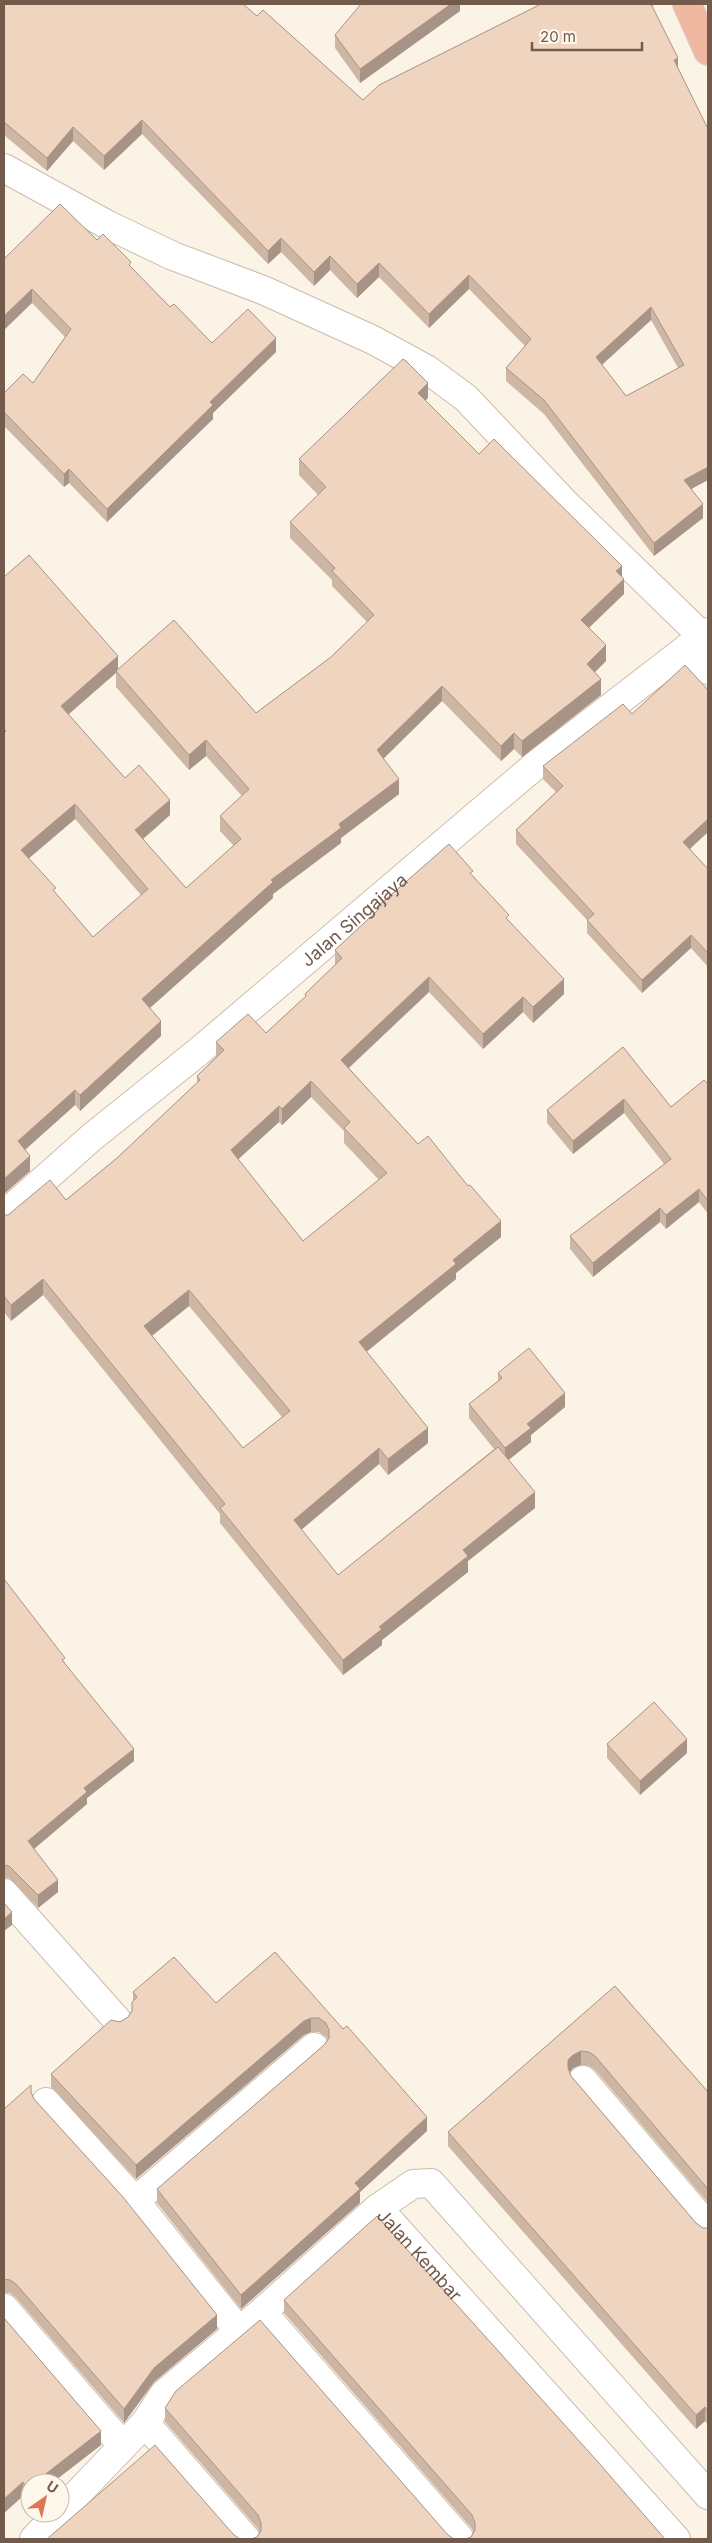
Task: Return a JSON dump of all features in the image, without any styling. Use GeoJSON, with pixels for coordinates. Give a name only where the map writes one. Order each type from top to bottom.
{"type":"FeatureCollection","features":[{"type":"Feature","properties":{"kind":"highway"},"geometry":{"type":"LineString","coordinates":[[687,4],[708,51]]}},
{"type":"Feature","properties":{"kind":"street"},"geometry":{"type":"LineString","coordinates":[[4,168],[124,233],[173,256],[263,290],[373,340],[428,370],[466,398],[565,503],[700,638],[708,670]]}},
{"type":"Feature","properties":{"kind":"street","name":"Jalan Singajaya"},"geometry":{"type":"LineString","coordinates":[[4,1215],[92,1137],[198,1052],[537,764],[700,638]]}},
{"type":"Feature","properties":{"kind":"street"},"geometry":{"type":"LineString","coordinates":[[4,1893],[117,2020]]}},
{"type":"Feature","properties":{"kind":"street"},"geometry":{"type":"LineString","coordinates":[[135,2201],[314,2047]]}},
{"type":"Feature","properties":{"kind":"street"},"geometry":{"type":"LineString","coordinates":[[583,2080],[708,2226]]}},
{"type":"Feature","properties":{"kind":"street"},"geometry":{"type":"LineString","coordinates":[[46,2102],[135,2201],[239,2331]]}},
{"type":"Feature","properties":{"kind":"street"},"geometry":{"type":"LineString","coordinates":[[378,2208],[413,2184],[431,2183],[708,2495]]}},
{"type":"Feature","properties":{"kind":"street","name":"Jalan Kembar"},"geometry":{"type":"LineString","coordinates":[[70,2502],[145,2423],[164,2394],[262,2312],[378,2208],[676,2539]]}},
{"type":"Feature","properties":{"kind":"street"},"geometry":{"type":"LineString","coordinates":[[4,2308],[123,2446]]}},
{"type":"Feature","properties":{"kind":"street"},"geometry":{"type":"LineString","coordinates":[[262,2312],[460,2539]]}},
{"type":"Feature","properties":{"kind":"street"},"geometry":{"type":"LineString","coordinates":[[145,2423],[246,2539]]}},
{"type":"Feature","properties":{"kind":"street","name":"Jalan Kembar"},"geometry":{"type":"LineString","coordinates":[[34,2539],[50,2523]]}},
{"type":"Feature","properties":{"kind":"building"},"geometry":{"type":"Polygon","coordinates":[[[4,4],[243,4],[257,16],[263,10],[363,100],[379,85],[541,4],[651,4],[678,58],[674,60],[708,126],[708,467],[684,480],[703,504],[654,543],[544,400],[506,368],[531,339],[469,275],[429,314],[379,263],[357,284],[330,256],[314,272],[281,238],[268,251],[142,120],[104,156],[73,127],[47,158],[4,122],[4,4]],[[651,307],[596,357],[626,396],[684,365],[651,307]]]}},
{"type":"Feature","properties":{"kind":"building"},"geometry":{"type":"Polygon","coordinates":[[[361,4],[451,4],[360,69],[335,35],[361,4]]]}},
{"type":"Feature","properties":{"kind":"building"},"geometry":{"type":"Polygon","coordinates":[[[60,204],[97,240],[103,234],[131,262],[129,265],[170,307],[174,304],[212,343],[248,309],[276,338],[210,402],[213,405],[107,509],[69,469],[64,474],[4,412],[4,393],[23,374],[33,383],[71,329],[32,289],[4,316],[4,259],[60,204]]]}},
{"type":"Feature","properties":{"kind":"building"},"geometry":{"type":"Polygon","coordinates":[[[403,359],[406,361],[428,383],[418,393],[479,454],[494,439],[622,566],[616,571],[624,579],[581,620],[606,645],[587,664],[601,679],[522,741],[514,733],[501,746],[442,686],[377,750],[399,779],[339,824],[341,828],[271,880],[273,882],[142,999],[161,1021],[80,1095],[75,1090],[18,1141],[30,1156],[4,1179],[4,733],[6,731],[4,729],[4,577],[29,555],[118,656],[61,706],[125,778],[139,765],[170,800],[135,830],[186,888],[241,839],[220,816],[249,789],[206,740],[189,755],[116,671],[174,620],[256,713],[331,657],[374,615],[332,571],[335,568],[290,522],[326,487],[299,459],[403,359]],[[75,804],[21,850],[56,888],[53,890],[93,937],[148,889],[75,804]]]}},
{"type":"Feature","properties":{"kind":"building"},"geometry":{"type":"Polygon","coordinates":[[[685,665],[708,690],[708,819],[683,842],[708,869],[708,953],[691,935],[642,980],[587,920],[594,914],[516,830],[563,786],[543,766],[623,704],[632,714],[685,665]]]}},
{"type":"Feature","properties":{"kind":"building"},"geometry":{"type":"Polygon","coordinates":[[[449,844],[473,871],[470,873],[509,915],[506,918],[564,979],[533,1007],[523,997],[483,1034],[429,977],[341,1060],[418,1144],[428,1136],[468,1186],[470,1185],[501,1221],[453,1260],[456,1264],[359,1342],[428,1428],[388,1459],[379,1448],[294,1520],[338,1575],[498,1447],[535,1492],[463,1550],[468,1556],[379,1627],[382,1629],[343,1660],[220,1508],[225,1504],[43,1279],[11,1305],[4,1296],[4,1215],[8,1215],[50,1180],[66,1200],[117,1158],[200,1080],[197,1076],[224,1050],[216,1042],[248,1014],[266,1033],[306,996],[305,994],[342,958],[335,950],[379,909],[377,907],[449,844]],[[311,1081],[282,1109],[279,1106],[231,1150],[303,1241],[387,1173],[344,1128],[350,1122],[311,1081]],[[189,1290],[144,1326],[243,1448],[290,1411],[189,1290]]]}},
{"type":"Feature","properties":{"kind":"building"},"geometry":{"type":"Polygon","coordinates":[[[623,1047],[671,1107],[704,1080],[708,1084],[708,1201],[699,1189],[666,1215],[660,1208],[593,1263],[570,1236],[671,1159],[624,1099],[573,1141],[547,1110],[623,1047]]]}},
{"type":"Feature","properties":{"kind":"building"},"geometry":{"type":"Polygon","coordinates":[[[529,1348],[565,1393],[527,1424],[531,1428],[505,1448],[469,1404],[502,1378],[498,1373],[529,1348]]]}},
{"type":"Feature","properties":{"kind":"building"},"geometry":{"type":"Polygon","coordinates":[[[4,1579],[65,1658],[62,1660],[134,1749],[84,1788],[87,1792],[28,1841],[58,1880],[38,1895],[9,1866],[4,1865],[4,1579]]]}},
{"type":"Feature","properties":{"kind":"building"},"geometry":{"type":"Polygon","coordinates":[[[654,1702],[687,1739],[640,1781],[607,1744],[654,1702]]]}},
{"type":"Feature","properties":{"kind":"building"},"geometry":{"type":"Polygon","coordinates":[[[4,1903],[12,1912],[4,1919],[4,1903]]]}},
{"type":"Feature","properties":{"kind":"building"},"geometry":{"type":"Polygon","coordinates":[[[275,1952],[343,2029],[347,2026],[427,2117],[355,2183],[360,2189],[241,2295],[157,2189],[324,2045],[329,2038],[329,2030],[326,2023],[319,2018],[311,2018],[304,2021],[136,2165],[51,2074],[111,2020],[120,2022],[128,2017],[132,2011],[132,2002],[137,1997],[133,1992],[174,1957],[216,2003],[275,1952]]]}},
{"type":"Feature","properties":{"kind":"building"},"geometry":{"type":"Polygon","coordinates":[[[615,1986],[708,2092],[708,2189],[595,2056],[589,2052],[581,2051],[568,2060],[571,2076],[696,2223],[703,2228],[708,2228],[708,2411],[705,2407],[696,2415],[448,2132],[615,1986]]]}},
{"type":"Feature","properties":{"kind":"building"},"geometry":{"type":"Polygon","coordinates":[[[31,2085],[34,2099],[123,2197],[217,2315],[154,2368],[124,2409],[16,2284],[4,2279],[4,2109],[31,2085]]]}},
{"type":"Feature","properties":{"kind":"building"},"geometry":{"type":"Polygon","coordinates":[[[377,2216],[665,2539],[465,2539],[471,2537],[475,2530],[472,2515],[284,2300],[377,2216]]]}},
{"type":"Feature","properties":{"kind":"building"},"geometry":{"type":"Polygon","coordinates":[[[4,2318],[101,2431],[47,2473],[20,2473],[20,2485],[4,2499],[4,2318]]]}},
{"type":"Feature","properties":{"kind":"building"},"geometry":{"type":"Polygon","coordinates":[[[260,2320],[448,2535],[454,2539],[251,2539],[257,2537],[261,2531],[258,2515],[165,2408],[176,2391],[260,2320]]]}},
{"type":"Feature","properties":{"kind":"building"},"geometry":{"type":"Polygon","coordinates":[[[155,2445],[234,2535],[240,2539],[47,2539],[65,2523],[70,2523],[70,2519],[155,2445]]]}}]}
